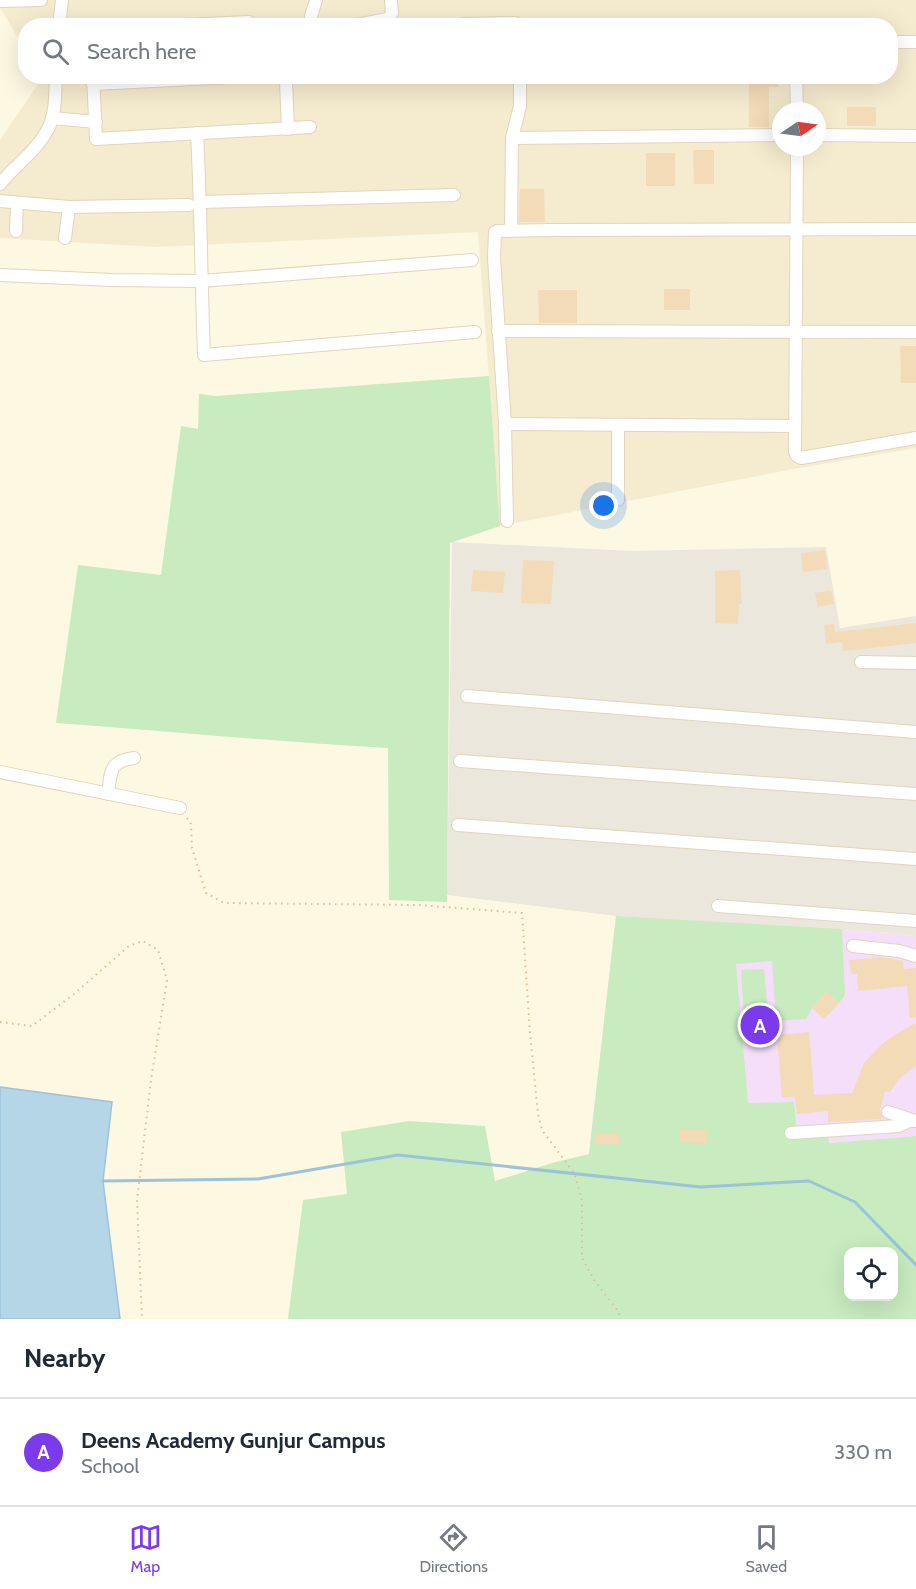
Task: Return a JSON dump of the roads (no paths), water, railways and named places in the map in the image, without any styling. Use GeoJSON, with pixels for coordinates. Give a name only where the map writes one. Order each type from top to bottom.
{"type":"FeatureCollection","features":[{"type":"Feature","properties":{"kind":"street"},"geometry":{"type":"LineString","coordinates":[[0,1],[41,0]]}},
{"type":"Feature","properties":{"kind":"street"},"geometry":{"type":"LineString","coordinates":[[60,18],[62,0]]}},
{"type":"Feature","properties":{"kind":"street"},"geometry":{"type":"LineString","coordinates":[[311,18],[316,0]]}},
{"type":"Feature","properties":{"kind":"street"},"geometry":{"type":"LineString","coordinates":[[389,18],[392,13],[391,0]]}},
{"type":"Feature","properties":{"kind":"street"},"geometry":{"type":"LineString","coordinates":[[898,42],[916,42]]}},
{"type":"Feature","properties":{"kind":"street"},"geometry":{"type":"LineString","coordinates":[[0,184],[39,143],[49,127],[55,84]]}},
{"type":"Feature","properties":{"kind":"street"},"geometry":{"type":"LineString","coordinates":[[93,84],[96,139],[310,127]]}},
{"type":"Feature","properties":{"kind":"street"},"geometry":{"type":"LineString","coordinates":[[286,84],[288,129]]}},
{"type":"Feature","properties":{"kind":"street"},"geometry":{"type":"LineString","coordinates":[[511,231],[512,138],[520,106],[520,84]]}},
{"type":"Feature","properties":{"kind":"street"},"geometry":{"type":"LineString","coordinates":[[796,84],[797,102]]}},
{"type":"Feature","properties":{"kind":"street"},"geometry":{"type":"LineString","coordinates":[[51,118],[96,122]]}},
{"type":"Feature","properties":{"kind":"street"},"geometry":{"type":"LineString","coordinates":[[197,133],[195,204],[204,355],[476,332]]}},
{"type":"Feature","properties":{"kind":"street"},"geometry":{"type":"LineString","coordinates":[[512,138],[772,135]]}},
{"type":"Feature","properties":{"kind":"street"},"geometry":{"type":"LineString","coordinates":[[826,135],[916,136]]}},
{"type":"Feature","properties":{"kind":"street"},"geometry":{"type":"LineString","coordinates":[[797,156],[795,452],[801,458],[916,438]]}},
{"type":"Feature","properties":{"kind":"street"},"geometry":{"type":"LineString","coordinates":[[0,201],[69,207],[454,195]]}},
{"type":"Feature","properties":{"kind":"street"},"geometry":{"type":"LineString","coordinates":[[16,231],[17,203]]}},
{"type":"Feature","properties":{"kind":"street"},"geometry":{"type":"LineString","coordinates":[[65,237],[69,207]]}},
{"type":"Feature","properties":{"kind":"street"},"geometry":{"type":"LineString","coordinates":[[507,521],[505,424],[493,236],[497,231],[916,229]]}},
{"type":"Feature","properties":{"kind":"street"},"geometry":{"type":"LineString","coordinates":[[0,274],[201,281],[472,260]]}},
{"type":"Feature","properties":{"kind":"street"},"geometry":{"type":"LineString","coordinates":[[498,331],[916,332]]}},
{"type":"Feature","properties":{"kind":"street"},"geometry":{"type":"LineString","coordinates":[[505,424],[795,426]]}},
{"type":"Feature","properties":{"kind":"street"},"geometry":{"type":"LineString","coordinates":[[618,425],[618,500]]}},
{"type":"Feature","properties":{"kind":"street"},"geometry":{"type":"LineString","coordinates":[[861,662],[916,663]]}},
{"type":"Feature","properties":{"kind":"street"},"geometry":{"type":"LineString","coordinates":[[467,696],[916,732]]}},
{"type":"Feature","properties":{"kind":"street"},"geometry":{"type":"LineString","coordinates":[[108,794],[113,766],[120,759],[134,758]]}},
{"type":"Feature","properties":{"kind":"street"},"geometry":{"type":"LineString","coordinates":[[460,761],[916,794]]}},
{"type":"Feature","properties":{"kind":"street"},"geometry":{"type":"LineString","coordinates":[[0,772],[180,808]]}},
{"type":"Feature","properties":{"kind":"street"},"geometry":{"type":"LineString","coordinates":[[459,825],[916,859]]}},
{"type":"Feature","properties":{"kind":"street"},"geometry":{"type":"LineString","coordinates":[[718,906],[916,921]]}},
{"type":"Feature","properties":{"kind":"street"},"geometry":{"type":"LineString","coordinates":[[853,946],[899,951],[916,956]]}},
{"type":"Feature","properties":{"kind":"street"},"geometry":{"type":"LineString","coordinates":[[888,1112],[914,1120]]}},
{"type":"Feature","properties":{"kind":"street"},"geometry":{"type":"LineString","coordinates":[[791,1133],[898,1126],[914,1120]]}},
{"type":"Feature","properties":{"kind":"water"},"geometry":{"type":"Polygon","coordinates":[[[0,1087],[112,1102],[103,1181],[120,1319],[0,1319],[0,1087]]]}},
{"type":"Feature","properties":{"kind":"waterway"},"geometry":{"type":"LineString","coordinates":[[103,1181],[258,1179],[398,1155],[701,1187],[809,1181],[855,1202],[916,1265]]}},
{"type":"Feature","properties":{"kind":"place","name":"Deens Academy Gunjur Campus"},"geometry":{"type":"Point","coordinates":[760,1025]}}]}
